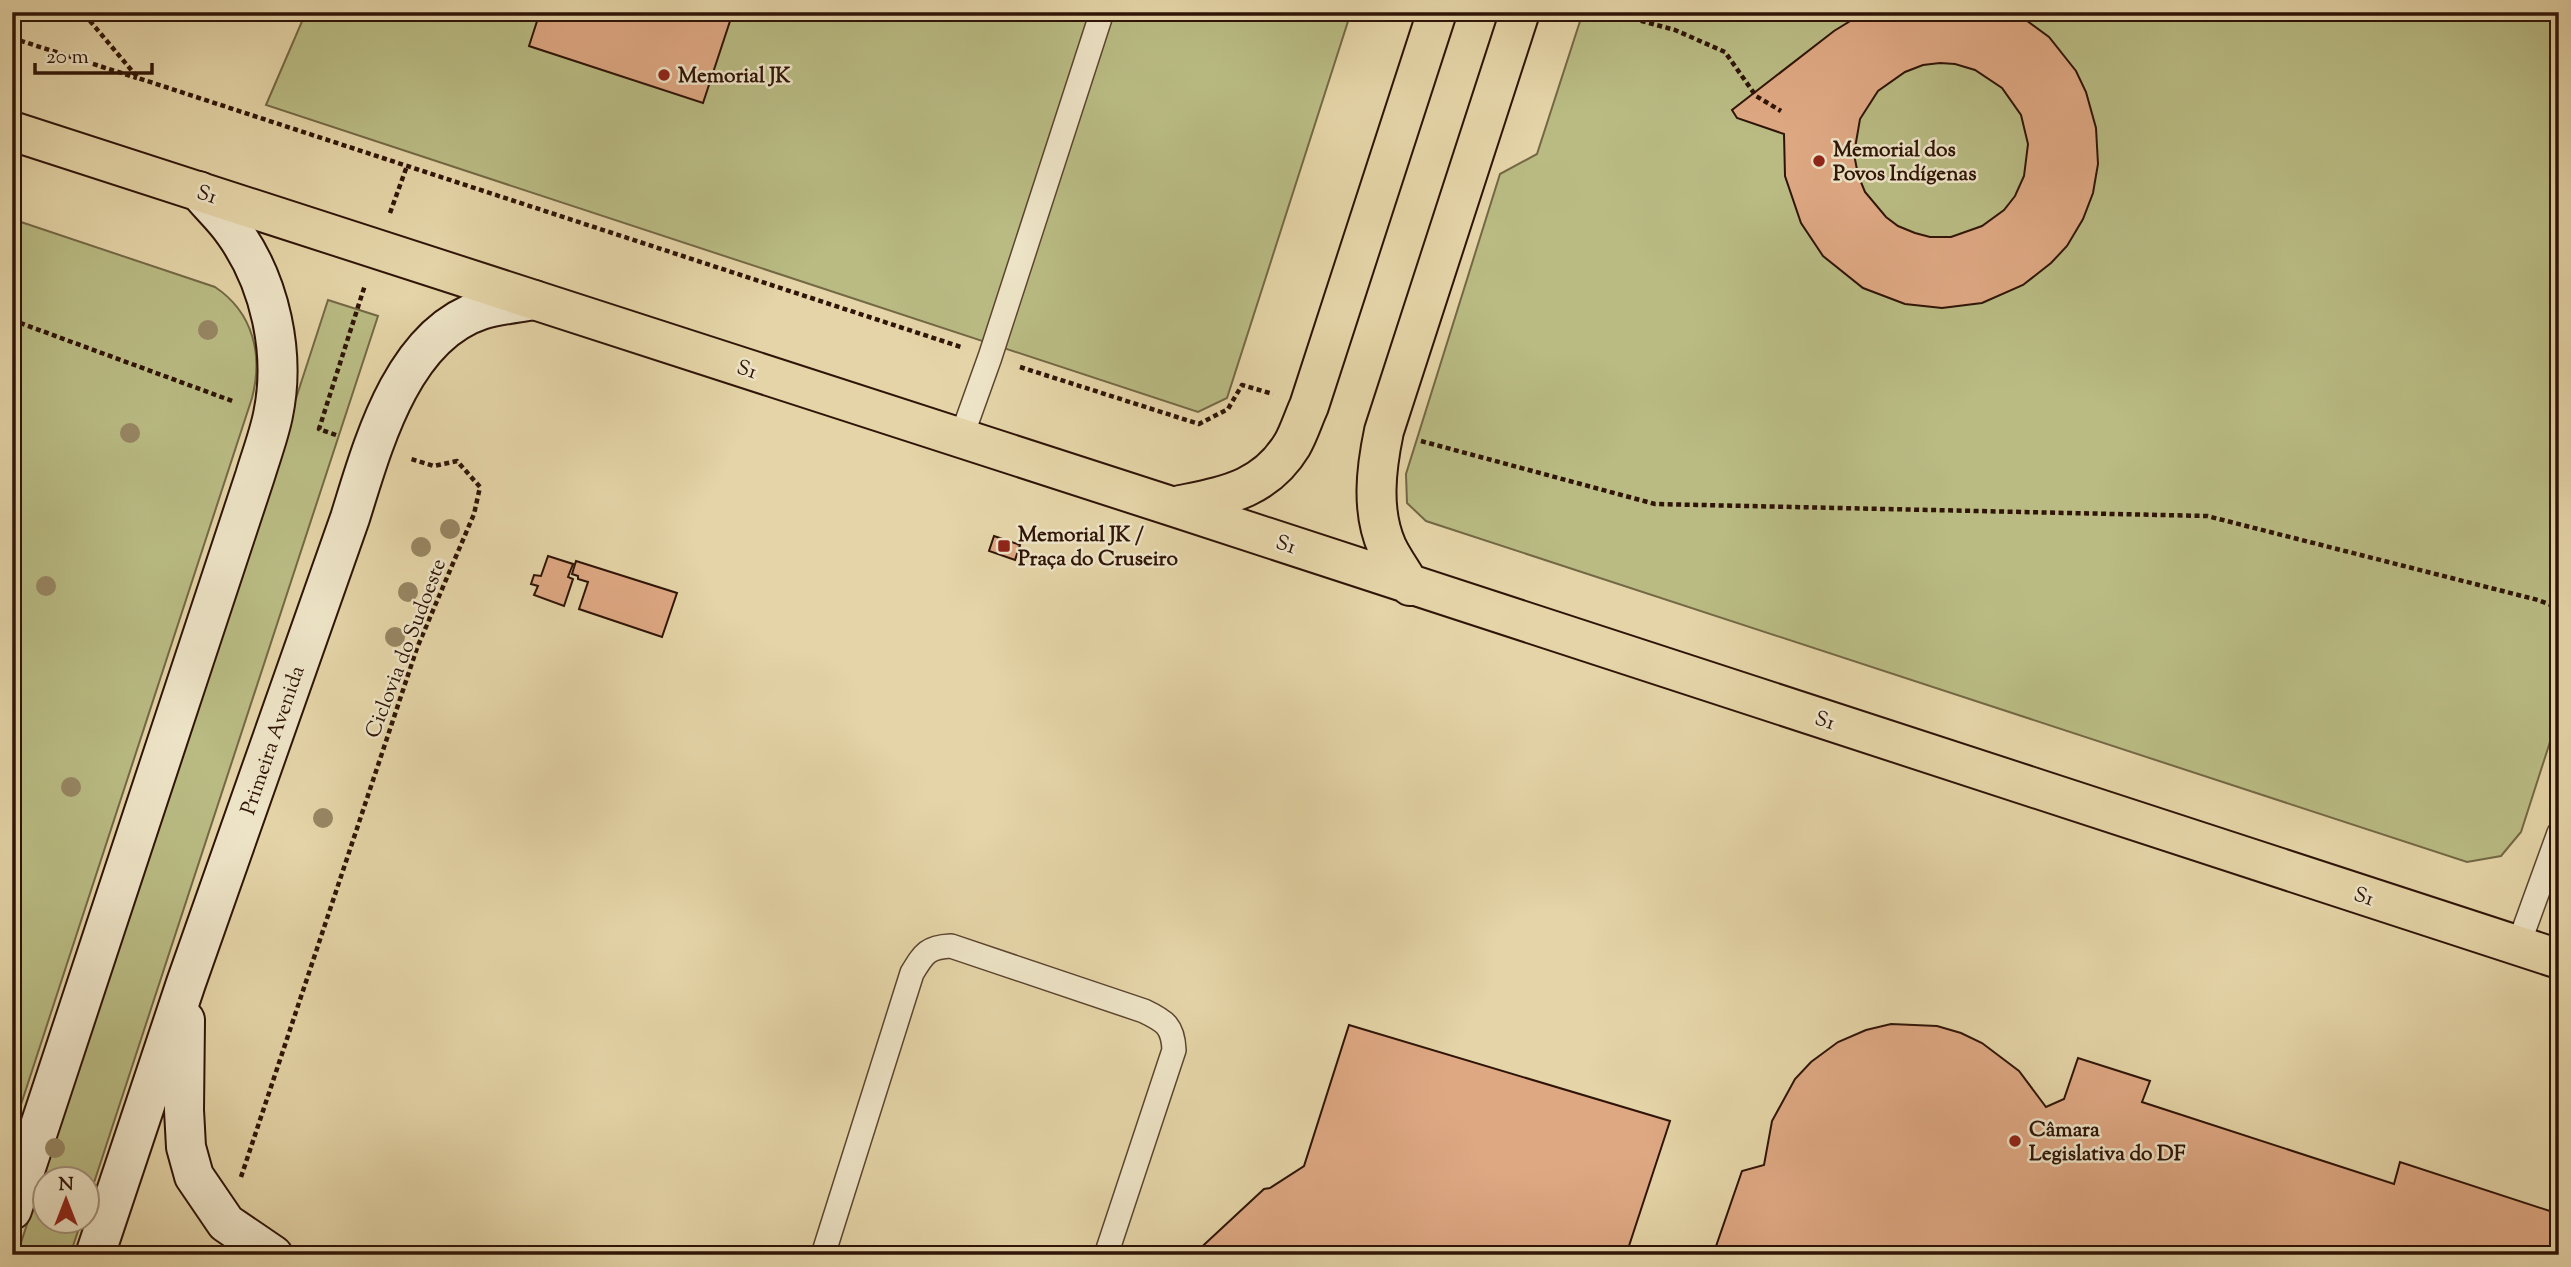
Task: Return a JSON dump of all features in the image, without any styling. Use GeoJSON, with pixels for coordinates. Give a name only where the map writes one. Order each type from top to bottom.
{"type":"FeatureCollection","features":[{"type":"Feature","properties":{"kind":"highway"},"geometry":{"type":"LineString","coordinates":[[1174,507],[1225,496],[1256,483],[1278,464],[1292,444],[1309,406],[1437,12]]}},
{"type":"Feature","properties":{"kind":"highway"},"geometry":{"type":"LineString","coordinates":[[1410,586],[1387,547],[1378,516],[1377,461],[1384,432],[1520,12]]}},
{"type":"Feature","properties":{"kind":"highway","name":"S1"},"geometry":{"type":"LineString","coordinates":[[12,131],[2559,959]]}},
{"type":"Feature","properties":{"kind":"main road"},"geometry":{"type":"LineString","coordinates":[[12,1210],[255,476],[273,414],[278,376],[275,335],[260,277],[234,232],[199,191]]}},
{"type":"Feature","properties":{"kind":"main road","name":"Primeira Avenida"},"geometry":{"type":"LineString","coordinates":[[95,1255],[186,983],[350,518],[372,446],[387,410],[408,371],[441,332],[479,310],[534,300]]}},
{"type":"Feature","properties":{"kind":"main road"},"geometry":{"type":"LineString","coordinates":[[186,983],[184,1111],[186,1147],[194,1177],[226,1223],[273,1255]]}},
{"type":"Feature","properties":{"kind":"lane"},"geometry":{"type":"LineString","coordinates":[[961,438],[990,357],[1100,13]]}},
{"type":"Feature","properties":{"kind":"lane"},"geometry":{"type":"LineString","coordinates":[[2518,946],[2559,833]]}},
{"type":"Feature","properties":{"kind":"lane"},"geometry":{"type":"LineString","coordinates":[[823,1255],[912,973],[921,957],[934,947],[951,946],[1144,1011],[1169,1027],[1174,1050],[1106,1255]]}},
{"type":"Feature","properties":{"kind":"path"},"geometry":{"type":"LineString","coordinates":[[1608,12],[1675,30],[1725,52],[1756,96],[1781,111]]}},
{"type":"Feature","properties":{"kind":"path"},"geometry":{"type":"LineString","coordinates":[[12,38],[138,78]]}},
{"type":"Feature","properties":{"kind":"path","name":"Ciclovia do Sudoeste"},"geometry":{"type":"LineString","coordinates":[[226,1223],[417,648],[474,514],[480,487],[457,461],[434,466],[319,429],[377,248],[407,165]]}},
{"type":"Feature","properties":{"kind":"path"},"geometry":{"type":"LineString","coordinates":[[12,320],[273,414]]}},
{"type":"Feature","properties":{"kind":"green space"},"geometry":{"type":"Polygon","coordinates":[[[306,12],[1351,12],[1227,398],[1198,412],[266,105],[306,12]]]}},
{"type":"Feature","properties":{"kind":"green space"},"geometry":{"type":"Polygon","coordinates":[[[1583,12],[2559,12],[2559,714],[2521,832],[2501,856],[2467,862],[1426,521],[1407,503],[1406,474],[1500,174],[1537,154],[1583,12]]]}},
{"type":"Feature","properties":{"kind":"green space"},"geometry":{"type":"Polygon","coordinates":[[[12,219],[215,287],[239,309],[247,322],[255,351],[256,367],[252,398],[12,1132],[12,219]]]}},
{"type":"Feature","properties":{"kind":"green space"},"geometry":{"type":"Polygon","coordinates":[[[328,300],[378,316],[99,1166],[46,1166],[328,300]]]}},
{"type":"Feature","properties":{"kind":"green space"},"geometry":{"type":"Polygon","coordinates":[[[32,1209],[32,1236],[76,1236],[70,1255],[17,1255],[32,1209]]]}},
{"type":"Feature","properties":{"kind":"building","name":"Memorial JK"},"geometry":{"type":"Polygon","coordinates":[[[540,12],[733,12],[703,103],[529,46],[540,12]]]}},
{"type":"Feature","properties":{"kind":"building","name":"Memorial dos Povos Indígenas"},"geometry":{"type":"Polygon","coordinates":[[[1865,12],[2015,12],[2049,37],[2076,71],[2086,92],[2096,128],[2098,164],[2093,193],[2083,219],[2067,246],[2051,263],[2023,285],[1982,303],[1942,308],[1905,304],[1863,288],[1823,256],[1801,223],[1785,176],[1784,134],[1737,118],[1732,110],[1834,31],[1865,12]],[[1955,64],[1923,65],[1905,72],[1878,91],[1860,119],[1854,154],[1865,192],[1886,217],[1898,226],[1930,237],[1951,237],[1982,226],[2004,210],[2015,196],[2024,176],[2028,144],[2021,115],[2002,88],[1975,70],[1955,64]]]}},
{"type":"Feature","properties":{"kind":"building"},"geometry":{"type":"Polygon","coordinates":[[[994,536],[1020,545],[1015,560],[989,551],[994,536]]]}},
{"type":"Feature","properties":{"kind":"building"},"geometry":{"type":"Polygon","coordinates":[[[548,556],[573,564],[568,577],[573,579],[564,606],[534,595],[538,586],[531,584],[534,575],[541,576],[548,556]]]}},
{"type":"Feature","properties":{"kind":"building"},"geometry":{"type":"Polygon","coordinates":[[[576,561],[677,593],[662,637],[579,609],[588,582],[572,574],[576,561]]]}},
{"type":"Feature","properties":{"kind":"building","name":"Câmara Legislativa do DF"},"geometry":{"type":"Polygon","coordinates":[[[1891,1024],[1937,1026],[1982,1043],[2019,1071],[2046,1107],[2064,1099],[2078,1058],[2150,1081],[2142,1102],[2394,1184],[2400,1162],[2559,1214],[2559,1255],[1713,1255],[1742,1171],[1764,1165],[1772,1121],[1795,1079],[1811,1062],[1838,1042],[1866,1030],[1891,1024]]]}},
{"type":"Feature","properties":{"kind":"building"},"geometry":{"type":"Polygon","coordinates":[[[1349,1025],[1670,1121],[1626,1255],[1193,1255],[1264,1189],[1270,1188],[1304,1166],[1349,1025]]]}},
{"type":"Feature","properties":{"kind":"building"},"geometry":{"type":"Polygon","coordinates":[[[1176,1248],[1193,1255],[1174,1255],[1176,1248]]]}},
{"type":"Feature","properties":{"kind":"place","name":"Memorial JK"},"geometry":{"type":"Point","coordinates":[664,75]}},
{"type":"Feature","properties":{"kind":"place","name":"Memorial dos Povos Indígenas"},"geometry":{"type":"Point","coordinates":[1819,161]}},
{"type":"Feature","properties":{"kind":"place","name":"Memorial JK / Praça do Cruseiro"},"geometry":{"type":"Point","coordinates":[1004,546]}},
{"type":"Feature","properties":{"kind":"place","name":"Câmara Legislativa do DF"},"geometry":{"type":"Point","coordinates":[2015,1141]}}]}
